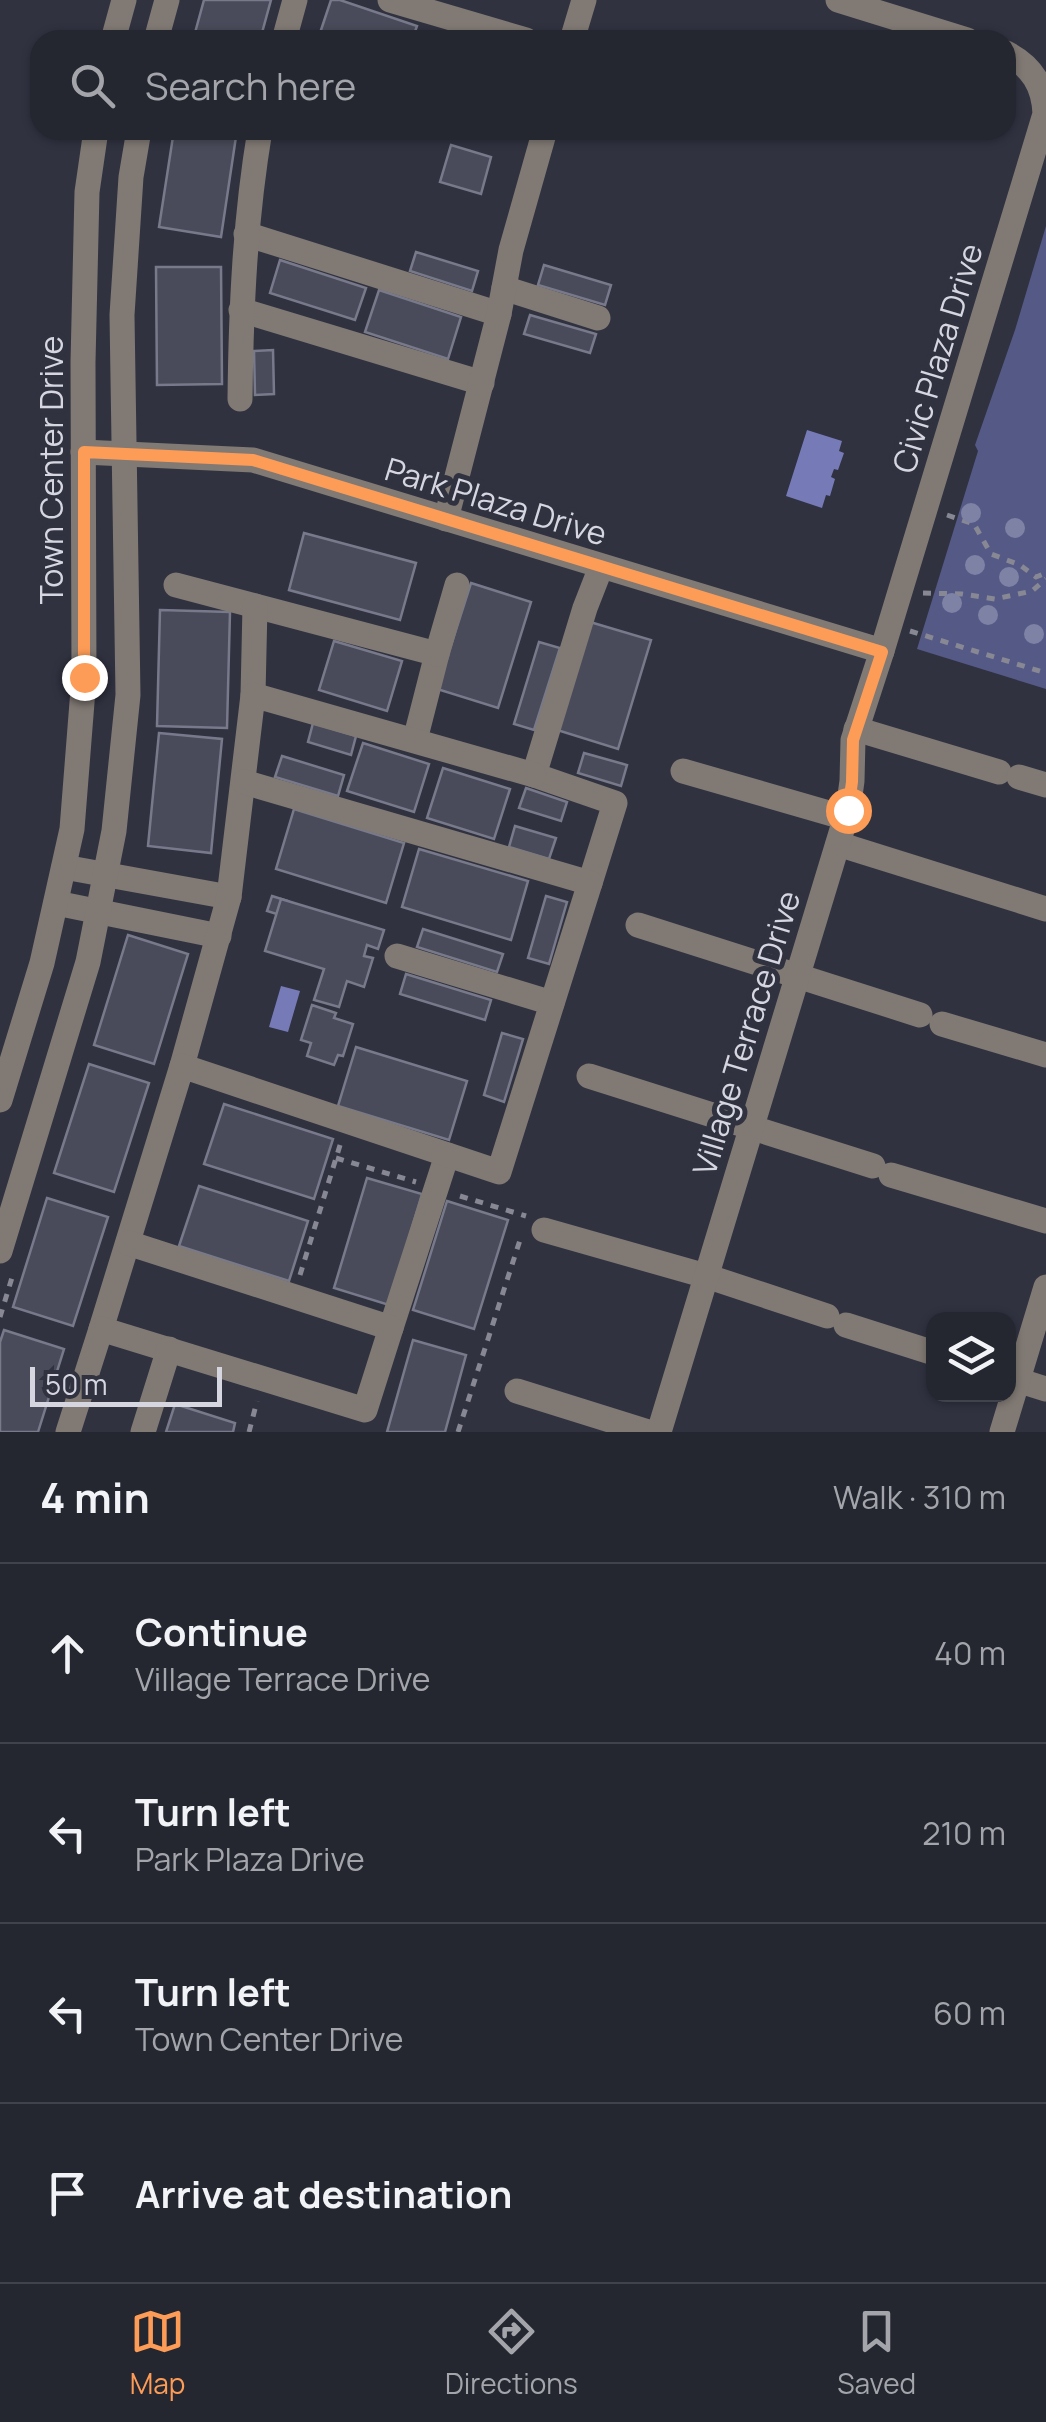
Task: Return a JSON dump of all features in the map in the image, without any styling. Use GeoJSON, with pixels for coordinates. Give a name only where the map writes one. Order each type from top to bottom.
{"type":"FeatureCollection","features":[{"type":"Feature","properties":{"kind":"street"},"geometry":{"type":"LineString","coordinates":[[116,30],[124,0]]}},
{"type":"Feature","properties":{"kind":"street"},"geometry":{"type":"LineString","coordinates":[[158,30],[166,0]]}},
{"type":"Feature","properties":{"kind":"street"},"geometry":{"type":"LineString","coordinates":[[287,30],[296,0]]}},
{"type":"Feature","properties":{"kind":"street"},"geometry":{"type":"LineString","coordinates":[[390,0],[492,30]]}},
{"type":"Feature","properties":{"kind":"street"},"geometry":{"type":"LineString","coordinates":[[575,30],[584,0]]}},
{"type":"Feature","properties":{"kind":"street"},"geometry":{"type":"LineString","coordinates":[[838,0],[935,30]]}},
{"type":"Feature","properties":{"kind":"street","name":"Civic Plaza Drive"},"geometry":{"type":"LineString","coordinates":[[882,652],[1045,114],[1039,82],[1016,58]]}},
{"type":"Feature","properties":{"kind":"street","name":"Town Center Drive"},"geometry":{"type":"LineString","coordinates":[[0,1100],[42,963],[72,830],[84,677],[87,192],[95,140]]}},
{"type":"Feature","properties":{"kind":"street"},"geometry":{"type":"LineString","coordinates":[[0,1251],[88,962],[114,831],[128,694],[122,314],[131,176],[137,140]]}},
{"type":"Feature","properties":{"kind":"street"},"geometry":{"type":"LineString","coordinates":[[240,399],[246,234],[258,140]]}},
{"type":"Feature","properties":{"kind":"street"},"geometry":{"type":"LineString","coordinates":[[446,519],[499,314],[511,250],[542,140]]}},
{"type":"Feature","properties":{"kind":"street"},"geometry":{"type":"LineString","coordinates":[[246,234],[499,314]]}},
{"type":"Feature","properties":{"kind":"street"},"geometry":{"type":"LineString","coordinates":[[504,288],[598,318]]}},
{"type":"Feature","properties":{"kind":"street"},"geometry":{"type":"LineString","coordinates":[[241,310],[482,383]]}},
{"type":"Feature","properties":{"kind":"street","name":"Park Plaza Drive"},"geometry":{"type":"LineString","coordinates":[[84,452],[253,460],[882,652]]}},
{"type":"Feature","properties":{"kind":"street"},"geometry":{"type":"LineString","coordinates":[[534,775],[601,567]]}},
{"type":"Feature","properties":{"kind":"street"},"geometry":{"type":"LineString","coordinates":[[176,584],[437,654]]}},
{"type":"Feature","properties":{"kind":"street"},"geometry":{"type":"LineString","coordinates":[[415,740],[457,585]]}},
{"type":"Feature","properties":{"kind":"street"},"geometry":{"type":"LineString","coordinates":[[68,1432],[182,1066],[230,897],[254,695],[255,606]]}},
{"type":"Feature","properties":{"kind":"street","name":"Village Terrace Drive"},"geometry":{"type":"LineString","coordinates":[[660,1432],[846,818],[853,740],[882,652]]}},
{"type":"Feature","properties":{"kind":"street"},"geometry":{"type":"LineString","coordinates":[[182,1066],[499,1172],[614,802],[534,775],[254,695]]}},
{"type":"Feature","properties":{"kind":"street"},"geometry":{"type":"LineString","coordinates":[[856,728],[1046,785]]}},
{"type":"Feature","properties":{"kind":"street"},"geometry":{"type":"LineString","coordinates":[[684,772],[846,818]]}},
{"type":"Feature","properties":{"kind":"street"},"geometry":{"type":"LineString","coordinates":[[244,782],[590,883]]}},
{"type":"Feature","properties":{"kind":"street"},"geometry":{"type":"LineString","coordinates":[[838,844],[1046,909]]}},
{"type":"Feature","properties":{"kind":"street"},"geometry":{"type":"LineString","coordinates":[[64,867],[230,897]]}},
{"type":"Feature","properties":{"kind":"street"},"geometry":{"type":"LineString","coordinates":[[56,903],[219,936]]}},
{"type":"Feature","properties":{"kind":"street"},"geometry":{"type":"LineString","coordinates":[[638,925],[1046,1055]]}},
{"type":"Feature","properties":{"kind":"street"},"geometry":{"type":"LineString","coordinates":[[397,956],[552,1004]]}},
{"type":"Feature","properties":{"kind":"street"},"geometry":{"type":"LineString","coordinates":[[588,1076],[1046,1221]]}},
{"type":"Feature","properties":{"kind":"street"},"geometry":{"type":"LineString","coordinates":[[101,1330],[169,1350],[362,1421],[447,1154]]}},
{"type":"Feature","properties":{"kind":"street"},"geometry":{"type":"LineString","coordinates":[[531,1227],[706,1276],[926,1350]]}},
{"type":"Feature","properties":{"kind":"street"},"geometry":{"type":"LineString","coordinates":[[128,1243],[391,1328]]}},
{"type":"Feature","properties":{"kind":"street"},"geometry":{"type":"LineString","coordinates":[[1016,1370],[1046,1287]]}},
{"type":"Feature","properties":{"kind":"street"},"geometry":{"type":"LineString","coordinates":[[142,1432],[169,1350]]}},
{"type":"Feature","properties":{"kind":"street"},"geometry":{"type":"LineString","coordinates":[[1016,1379],[1046,1389]]}},
{"type":"Feature","properties":{"kind":"street"},"geometry":{"type":"LineString","coordinates":[[516,1391],[648,1432]]}},
{"type":"Feature","properties":{"kind":"street"},"geometry":{"type":"LineString","coordinates":[[1002,1432],[1008,1402]]}},
{"type":"Feature","properties":{"kind":"path"},"geometry":{"type":"LineString","coordinates":[[925,508],[974,524],[991,554],[1036,577],[1046,576]]}},
{"type":"Feature","properties":{"kind":"path"},"geometry":{"type":"LineString","coordinates":[[900,591],[995,599],[1032,591],[1046,576]]}},
{"type":"Feature","properties":{"kind":"path"},"geometry":{"type":"LineString","coordinates":[[890,625],[1046,672]]}},
{"type":"Feature","properties":{"kind":"path"},"geometry":{"type":"LineString","coordinates":[[293,1296],[341,1142],[344,1120]]}},
{"type":"Feature","properties":{"kind":"path"},"geometry":{"type":"LineString","coordinates":[[336,1158],[436,1188],[531,1227],[458,1432]]}},
{"type":"Feature","properties":{"kind":"shaded area"},"geometry":{"type":"Polygon","coordinates":[[[1046,226],[1046,689],[917,649],[978,451],[975,445],[1046,226]]]}},
{"type":"Feature","properties":{"kind":"shaded area"},"geometry":{"type":"Polygon","coordinates":[[[807,430],[842,441],[839,451],[844,453],[838,470],[834,469],[830,496],[826,495],[822,508],[786,496],[807,430]]]}},
{"type":"Feature","properties":{"kind":"shaded area"},"geometry":{"type":"Polygon","coordinates":[[[281,986],[300,991],[288,1032],[269,1027],[281,986]]]}},
{"type":"Feature","properties":{"kind":"building"},"geometry":{"type":"Polygon","coordinates":[[[204,0],[271,0],[263,30],[196,30],[204,0]]]}},
{"type":"Feature","properties":{"kind":"building"},"geometry":{"type":"Polygon","coordinates":[[[331,0],[417,26],[416,30],[321,30],[331,0]]]}},
{"type":"Feature","properties":{"kind":"building"},"geometry":{"type":"Polygon","coordinates":[[[172,140],[236,140],[221,237],[159,227],[172,140]]]}},
{"type":"Feature","properties":{"kind":"building"},"geometry":{"type":"Polygon","coordinates":[[[451,145],[491,157],[481,194],[440,182],[451,145]]]}},
{"type":"Feature","properties":{"kind":"building"},"geometry":{"type":"Polygon","coordinates":[[[416,252],[478,271],[472,291],[410,271],[416,252]]]}},
{"type":"Feature","properties":{"kind":"building"},"geometry":{"type":"Polygon","coordinates":[[[280,260],[366,288],[355,320],[270,293],[280,260]]]}},
{"type":"Feature","properties":{"kind":"building"},"geometry":{"type":"Polygon","coordinates":[[[544,265],[611,285],[605,305],[538,285],[544,265]]]}},
{"type":"Feature","properties":{"kind":"building"},"geometry":{"type":"Polygon","coordinates":[[[156,267],[221,267],[222,384],[157,385],[156,267]]]}},
{"type":"Feature","properties":{"kind":"building"},"geometry":{"type":"Polygon","coordinates":[[[379,290],[461,317],[448,359],[365,332],[379,290]]]}},
{"type":"Feature","properties":{"kind":"building"},"geometry":{"type":"Polygon","coordinates":[[[530,315],[596,334],[590,353],[524,334],[530,315]]]}},
{"type":"Feature","properties":{"kind":"building"},"geometry":{"type":"Polygon","coordinates":[[[273,350],[274,394],[255,395],[254,351],[273,350]]]}},
{"type":"Feature","properties":{"kind":"building"},"geometry":{"type":"Polygon","coordinates":[[[304,533],[416,563],[400,620],[289,590],[304,533]]]}},
{"type":"Feature","properties":{"kind":"building"},"geometry":{"type":"Polygon","coordinates":[[[471,583],[531,602],[498,708],[437,689],[471,583]]]}},
{"type":"Feature","properties":{"kind":"building"},"geometry":{"type":"Polygon","coordinates":[[[160,610],[230,612],[227,728],[157,726],[160,610]]]}},
{"type":"Feature","properties":{"kind":"building"},"geometry":{"type":"Polygon","coordinates":[[[590,622],[651,640],[618,749],[557,730],[590,622]]]}},
{"type":"Feature","properties":{"kind":"building"},"geometry":{"type":"Polygon","coordinates":[[[334,641],[402,661],[387,711],[319,690],[334,641]]]}},
{"type":"Feature","properties":{"kind":"building"},"geometry":{"type":"Polygon","coordinates":[[[539,642],[560,648],[534,730],[514,724],[539,642]]]}},
{"type":"Feature","properties":{"kind":"building"},"geometry":{"type":"Polygon","coordinates":[[[313,723],[356,736],[351,755],[308,742],[313,723]]]}},
{"type":"Feature","properties":{"kind":"building"},"geometry":{"type":"Polygon","coordinates":[[[159,733],[222,739],[211,853],[148,846],[159,733]]]}},
{"type":"Feature","properties":{"kind":"building"},"geometry":{"type":"Polygon","coordinates":[[[363,743],[429,764],[414,812],[347,791],[363,743]]]}},
{"type":"Feature","properties":{"kind":"building"},"geometry":{"type":"Polygon","coordinates":[[[584,753],[627,765],[621,786],[578,773],[584,753]]]}},
{"type":"Feature","properties":{"kind":"building"},"geometry":{"type":"Polygon","coordinates":[[[282,756],[344,775],[338,796],[275,777],[282,756]]]}},
{"type":"Feature","properties":{"kind":"building"},"geometry":{"type":"Polygon","coordinates":[[[443,768],[510,789],[494,839],[427,818],[443,768]]]}},
{"type":"Feature","properties":{"kind":"building"},"geometry":{"type":"Polygon","coordinates":[[[526,788],[567,802],[561,821],[519,808],[526,788]]]}},
{"type":"Feature","properties":{"kind":"building"},"geometry":{"type":"Polygon","coordinates":[[[294,809],[404,843],[386,903],[276,869],[294,809]]]}},
{"type":"Feature","properties":{"kind":"building"},"geometry":{"type":"Polygon","coordinates":[[[515,826],[556,838],[549,859],[509,847],[515,826]]]}},
{"type":"Feature","properties":{"kind":"building"},"geometry":{"type":"Polygon","coordinates":[[[419,849],[528,881],[511,940],[402,907],[419,849]]]}},
{"type":"Feature","properties":{"kind":"building"},"geometry":{"type":"Polygon","coordinates":[[[272,896],[288,901],[283,916],[267,911],[272,896]]]}},
{"type":"Feature","properties":{"kind":"building"},"geometry":{"type":"Polygon","coordinates":[[[546,896],[567,902],[549,964],[528,958],[546,896]]]}},
{"type":"Feature","properties":{"kind":"building"},"geometry":{"type":"Polygon","coordinates":[[[281,899],[384,930],[378,949],[367,945],[364,956],[373,958],[364,987],[347,981],[339,1007],[314,1000],[324,969],[265,951],[281,899]]]}},
{"type":"Feature","properties":{"kind":"building"},"geometry":{"type":"Polygon","coordinates":[[[423,929],[503,954],[497,972],[417,947],[423,929]]]}},
{"type":"Feature","properties":{"kind":"building"},"geometry":{"type":"Polygon","coordinates":[[[128,935],[188,954],[154,1064],[94,1045],[128,935]]]}},
{"type":"Feature","properties":{"kind":"building"},"geometry":{"type":"Polygon","coordinates":[[[406,974],[491,1000],[485,1020],[400,994],[406,974]]]}},
{"type":"Feature","properties":{"kind":"building"},"geometry":{"type":"Polygon","coordinates":[[[312,1005],[353,1024],[343,1056],[338,1055],[334,1065],[307,1056],[311,1043],[301,1040],[312,1005]]]}},
{"type":"Feature","properties":{"kind":"building"},"geometry":{"type":"Polygon","coordinates":[[[502,1033],[523,1039],[504,1102],[484,1095],[502,1033]]]}},
{"type":"Feature","properties":{"kind":"building"},"geometry":{"type":"Polygon","coordinates":[[[356,1047],[467,1081],[449,1140],[338,1106],[356,1047]]]}},
{"type":"Feature","properties":{"kind":"building"},"geometry":{"type":"Polygon","coordinates":[[[89,1064],[149,1083],[114,1192],[54,1173],[89,1064]]]}},
{"type":"Feature","properties":{"kind":"building"},"geometry":{"type":"Polygon","coordinates":[[[224,1104],[333,1139],[314,1199],[204,1164],[224,1104]]]}},
{"type":"Feature","properties":{"kind":"building"},"geometry":{"type":"Polygon","coordinates":[[[367,1178],[422,1194],[389,1305],[334,1288],[367,1178]]]}},
{"type":"Feature","properties":{"kind":"building"},"geometry":{"type":"Polygon","coordinates":[[[199,1186],[308,1221],[289,1281],[179,1246],[199,1186]]]}},
{"type":"Feature","properties":{"kind":"building"},"geometry":{"type":"Polygon","coordinates":[[[47,1198],[108,1217],[73,1326],[13,1307],[47,1198]]]}},
{"type":"Feature","properties":{"kind":"building"},"geometry":{"type":"Polygon","coordinates":[[[447,1201],[508,1220],[474,1329],[413,1310],[447,1201]]]}},
{"type":"Feature","properties":{"kind":"building"},"geometry":{"type":"Polygon","coordinates":[[[4,1330],[64,1349],[38,1432],[0,1432],[0,1342],[4,1330]]]}},
{"type":"Feature","properties":{"kind":"building"},"geometry":{"type":"Polygon","coordinates":[[[413,1340],[466,1355],[445,1432],[387,1432],[413,1340]]]}},
{"type":"Feature","properties":{"kind":"building"},"geometry":{"type":"Polygon","coordinates":[[[175,1404],[235,1423],[233,1432],[166,1432],[175,1404]]]}},
{"type":"Feature","properties":{"kind":"route"},"geometry":{"type":"LineString","coordinates":[[84,677],[84,452],[253,460],[882,652],[853,740],[848,810]]}}]}
